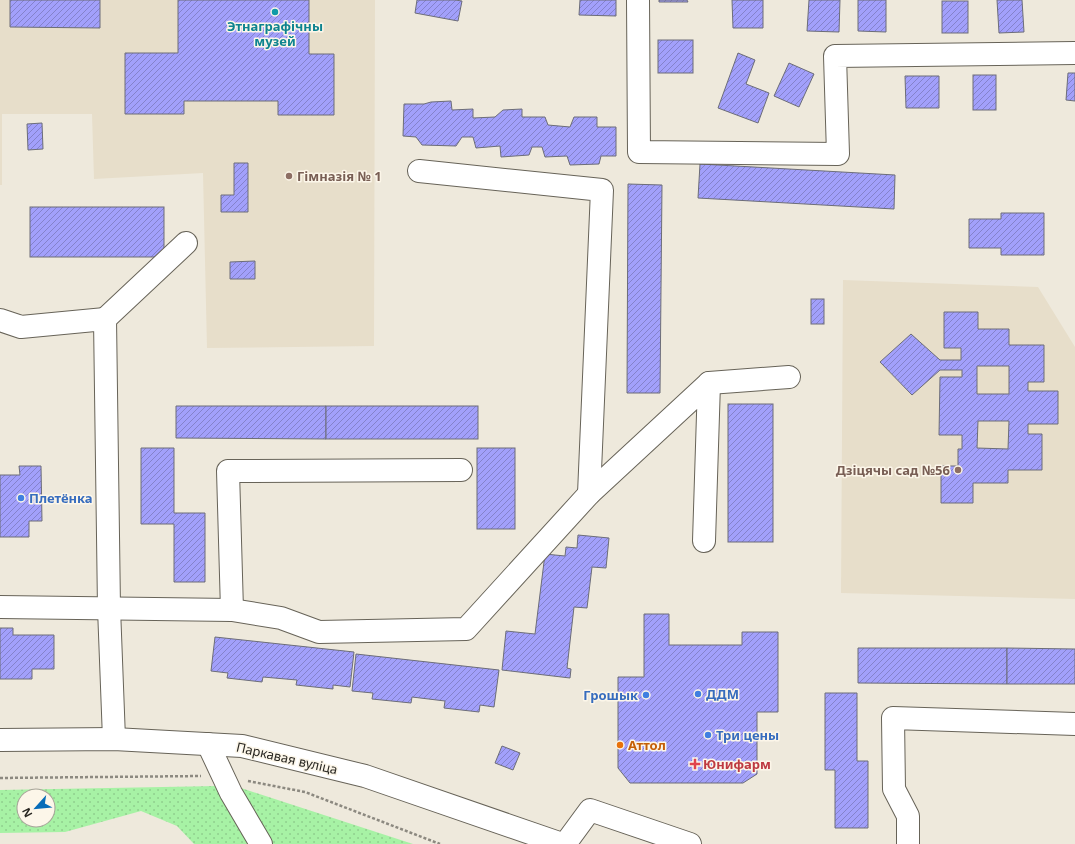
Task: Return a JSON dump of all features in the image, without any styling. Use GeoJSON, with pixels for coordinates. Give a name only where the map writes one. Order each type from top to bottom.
{"type":"FeatureCollection","features":[{"type":"Feature","properties":{"kind":"street"},"geometry":{"type":"LineString","coordinates":[[638,0],[639,152],[838,154],[835,56],[1075,53]]}},
{"type":"Feature","properties":{"kind":"street"},"geometry":{"type":"LineString","coordinates":[[419,171],[602,190],[589,494]]}},
{"type":"Feature","properties":{"kind":"street"},"geometry":{"type":"LineString","coordinates":[[0,320],[21,327],[105,319],[186,243]]}},
{"type":"Feature","properties":{"kind":"street"},"geometry":{"type":"LineString","coordinates":[[105,319],[108,608],[114,739]]}},
{"type":"Feature","properties":{"kind":"street"},"geometry":{"type":"LineString","coordinates":[[0,607],[232,610],[280,618],[320,632],[466,630],[589,494],[709,383],[789,377]]}},
{"type":"Feature","properties":{"kind":"street"},"geometry":{"type":"LineString","coordinates":[[704,541],[709,383]]}},
{"type":"Feature","properties":{"kind":"street"},"geometry":{"type":"LineString","coordinates":[[232,610],[228,471],[461,470]]}},
{"type":"Feature","properties":{"kind":"street"},"geometry":{"type":"LineString","coordinates":[[908,844],[908,816],[894,789],[893,718],[1075,724]]}},
{"type":"Feature","properties":{"kind":"street","name":"Паркавая вуліца"},"geometry":{"type":"LineString","coordinates":[[0,740],[114,739],[242,746],[365,776],[549,842]]}},
{"type":"Feature","properties":{"kind":"street"},"geometry":{"type":"LineString","coordinates":[[208,744],[231,793],[261,844]]}},
{"type":"Feature","properties":{"kind":"street"},"geometry":{"type":"LineString","coordinates":[[565,844],[590,810],[690,844]]}},
{"type":"Feature","properties":{"kind":"shaded area","name":"Гімназія № 1"},"geometry":{"type":"Polygon","coordinates":[[[0,0],[375,0],[374,346],[207,348],[203,173],[94,179],[92,114],[2,114],[2,185],[0,185],[0,0]]]}},
{"type":"Feature","properties":{"kind":"shaded area","name":"Дзіцячы сад №56"},"geometry":{"type":"Polygon","coordinates":[[[843,280],[1038,287],[1075,347],[1075,599],[841,593],[843,280]]]}},
{"type":"Feature","properties":{"kind":"green space"},"geometry":{"type":"Polygon","coordinates":[[[217,786],[251,844],[194,844],[177,826],[141,811],[65,832],[0,833],[0,790],[16,790],[16,828],[56,828],[56,789],[217,786]]]}},
{"type":"Feature","properties":{"kind":"green space"},"geometry":{"type":"Polygon","coordinates":[[[241,788],[413,844],[269,844],[241,788]]]}},
{"type":"Feature","properties":{"kind":"building"},"geometry":{"type":"Polygon","coordinates":[[[10,0],[100,0],[100,28],[10,27],[10,0]]]}},
{"type":"Feature","properties":{"kind":"building"},"geometry":{"type":"Polygon","coordinates":[[[178,0],[309,0],[309,54],[334,54],[334,115],[278,115],[278,101],[184,101],[184,114],[125,114],[125,53],[178,53],[178,0]]]}},
{"type":"Feature","properties":{"kind":"building"},"geometry":{"type":"Polygon","coordinates":[[[417,0],[462,1],[458,21],[415,13],[417,0]]]}},
{"type":"Feature","properties":{"kind":"building"},"geometry":{"type":"Polygon","coordinates":[[[580,0],[616,0],[616,16],[579,15],[580,0]]]}},
{"type":"Feature","properties":{"kind":"building"},"geometry":{"type":"Polygon","coordinates":[[[659,0],[687,0],[688,2],[659,2],[659,0]]]}},
{"type":"Feature","properties":{"kind":"building"},"geometry":{"type":"Polygon","coordinates":[[[732,0],[763,0],[763,28],[733,28],[732,0]]]}},
{"type":"Feature","properties":{"kind":"building"},"geometry":{"type":"Polygon","coordinates":[[[809,0],[840,0],[839,32],[807,31],[809,0]]]}},
{"type":"Feature","properties":{"kind":"building"},"geometry":{"type":"Polygon","coordinates":[[[858,0],[886,0],[886,32],[858,31],[858,0]]]}},
{"type":"Feature","properties":{"kind":"building"},"geometry":{"type":"Polygon","coordinates":[[[997,0],[1022,0],[1024,32],[999,33],[997,0]]]}},
{"type":"Feature","properties":{"kind":"building"},"geometry":{"type":"Polygon","coordinates":[[[942,1],[968,1],[968,33],[942,33],[942,1]]]}},
{"type":"Feature","properties":{"kind":"building"},"geometry":{"type":"Polygon","coordinates":[[[658,40],[693,40],[693,73],[658,73],[658,40]]]}},
{"type":"Feature","properties":{"kind":"building"},"geometry":{"type":"Polygon","coordinates":[[[738,53],[755,60],[746,84],[769,93],[758,123],[718,108],[738,53]]]}},
{"type":"Feature","properties":{"kind":"building"},"geometry":{"type":"Polygon","coordinates":[[[789,63],[814,74],[799,107],[774,96],[789,63]]]}},
{"type":"Feature","properties":{"kind":"building"},"geometry":{"type":"Polygon","coordinates":[[[1068,73],[1075,73],[1075,101],[1066,100],[1068,73]]]}},
{"type":"Feature","properties":{"kind":"building"},"geometry":{"type":"Polygon","coordinates":[[[973,75],[996,75],[996,110],[973,110],[973,75]]]}},
{"type":"Feature","properties":{"kind":"building"},"geometry":{"type":"Polygon","coordinates":[[[905,76],[939,76],[939,108],[906,108],[905,76]]]}},
{"type":"Feature","properties":{"kind":"building"},"geometry":{"type":"Polygon","coordinates":[[[451,101],[452,110],[473,109],[473,118],[495,117],[503,110],[522,109],[522,117],[545,117],[548,125],[570,127],[574,117],[597,117],[597,127],[616,127],[616,156],[601,156],[599,164],[570,165],[567,156],[545,157],[542,147],[532,147],[529,155],[501,157],[500,146],[476,148],[473,137],[462,137],[456,146],[422,145],[416,137],[403,136],[404,104],[424,104],[431,102],[451,101]]]}},
{"type":"Feature","properties":{"kind":"building"},"geometry":{"type":"Polygon","coordinates":[[[42,123],[43,149],[28,150],[27,124],[42,123]]]}},
{"type":"Feature","properties":{"kind":"building"},"geometry":{"type":"Polygon","coordinates":[[[234,163],[248,163],[248,212],[221,212],[221,195],[234,195],[234,163]]]}},
{"type":"Feature","properties":{"kind":"building"},"geometry":{"type":"Polygon","coordinates":[[[700,164],[895,175],[894,209],[698,198],[700,164]]]}},
{"type":"Feature","properties":{"kind":"building"},"geometry":{"type":"Polygon","coordinates":[[[628,184],[662,185],[660,393],[627,393],[628,184]]]}},
{"type":"Feature","properties":{"kind":"building"},"geometry":{"type":"Polygon","coordinates":[[[30,207],[164,207],[164,257],[30,257],[30,207]]]}},
{"type":"Feature","properties":{"kind":"building"},"geometry":{"type":"Polygon","coordinates":[[[1001,213],[1044,213],[1044,255],[1001,255],[1001,248],[969,248],[969,219],[1001,219],[1001,213]]]}},
{"type":"Feature","properties":{"kind":"building"},"geometry":{"type":"Polygon","coordinates":[[[255,261],[255,279],[230,279],[230,262],[255,261]]]}},
{"type":"Feature","properties":{"kind":"building"},"geometry":{"type":"Polygon","coordinates":[[[811,299],[824,299],[824,324],[811,324],[811,299]]]}},
{"type":"Feature","properties":{"kind":"building"},"geometry":{"type":"Polygon","coordinates":[[[944,312],[978,312],[978,329],[1009,329],[1009,345],[1044,345],[1044,382],[1028,382],[1028,391],[1058,391],[1058,424],[1028,424],[1028,434],[1042,434],[1042,470],[1008,470],[1008,483],[973,483],[973,503],[941,503],[941,466],[958,466],[958,449],[962,449],[962,435],[939,435],[940,377],[962,377],[962,370],[940,370],[912,395],[880,362],[911,334],[940,360],[961,360],[961,348],[944,348],[944,312]],[[977,366],[977,394],[1009,394],[1009,366],[977,366]],[[978,421],[977,448],[1008,449],[1009,421],[978,421]]]}},
{"type":"Feature","properties":{"kind":"building"},"geometry":{"type":"Polygon","coordinates":[[[728,404],[773,404],[773,542],[728,542],[728,404]]]}},
{"type":"Feature","properties":{"kind":"building"},"geometry":{"type":"Polygon","coordinates":[[[176,406],[326,406],[326,439],[176,438],[176,406]]]}},
{"type":"Feature","properties":{"kind":"building"},"geometry":{"type":"Polygon","coordinates":[[[326,406],[478,406],[478,439],[326,439],[326,406]]]}},
{"type":"Feature","properties":{"kind":"building"},"geometry":{"type":"Polygon","coordinates":[[[141,448],[174,448],[174,513],[205,513],[205,582],[174,582],[174,524],[141,524],[141,448]]]}},
{"type":"Feature","properties":{"kind":"building"},"geometry":{"type":"Polygon","coordinates":[[[477,448],[515,448],[515,529],[477,529],[477,448]]]}},
{"type":"Feature","properties":{"kind":"building","name":"Плетёнка"},"geometry":{"type":"Polygon","coordinates":[[[19,466],[41,466],[42,521],[29,521],[29,537],[0,537],[0,475],[20,475],[19,466]]]}},
{"type":"Feature","properties":{"kind":"building"},"geometry":{"type":"Polygon","coordinates":[[[578,535],[609,538],[606,568],[592,567],[587,608],[574,607],[567,668],[571,669],[570,678],[502,670],[506,631],[535,634],[545,554],[565,556],[566,547],[577,548],[578,535]]]}},
{"type":"Feature","properties":{"kind":"building","name":"ДДМ"},"geometry":{"type":"Polygon","coordinates":[[[644,614],[669,614],[669,645],[742,645],[742,632],[778,632],[778,712],[757,712],[757,774],[743,783],[630,783],[618,768],[618,677],[644,677],[644,614]]]}},
{"type":"Feature","properties":{"kind":"building"},"geometry":{"type":"Polygon","coordinates":[[[0,628],[13,628],[13,635],[54,635],[54,669],[32,669],[32,679],[0,679],[0,628]]]}},
{"type":"Feature","properties":{"kind":"building"},"geometry":{"type":"Polygon","coordinates":[[[215,637],[354,652],[350,687],[333,685],[333,689],[296,685],[297,680],[263,677],[262,682],[227,678],[228,673],[211,671],[215,637]]]}},
{"type":"Feature","properties":{"kind":"building"},"geometry":{"type":"Polygon","coordinates":[[[858,648],[1007,648],[1007,684],[858,683],[858,648]]]}},
{"type":"Feature","properties":{"kind":"building"},"geometry":{"type":"Polygon","coordinates":[[[1007,648],[1075,649],[1075,684],[1007,684],[1007,648]]]}},
{"type":"Feature","properties":{"kind":"building"},"geometry":{"type":"Polygon","coordinates":[[[356,654],[499,670],[494,707],[480,705],[479,712],[444,708],[445,701],[412,697],[411,703],[372,699],[373,693],[352,691],[356,654]]]}},
{"type":"Feature","properties":{"kind":"building"},"geometry":{"type":"Polygon","coordinates":[[[825,693],[857,693],[857,761],[868,761],[868,828],[835,828],[835,770],[825,770],[825,693]]]}},
{"type":"Feature","properties":{"kind":"building"},"geometry":{"type":"Polygon","coordinates":[[[502,746],[520,753],[513,770],[495,763],[502,746]]]}},
{"type":"Feature","properties":{"kind":"place","name":"Этнаграфічны музей"},"geometry":{"type":"Point","coordinates":[275,12]}},
{"type":"Feature","properties":{"kind":"place","name":"Гімназія № 1"},"geometry":{"type":"Point","coordinates":[289,176]}},
{"type":"Feature","properties":{"kind":"place","name":"Дзіцячы сад №56"},"geometry":{"type":"Point","coordinates":[958,470]}},
{"type":"Feature","properties":{"kind":"place","name":"Плетёнка"},"geometry":{"type":"Point","coordinates":[21,498]}},
{"type":"Feature","properties":{"kind":"place","name":"ДДМ"},"geometry":{"type":"Point","coordinates":[698,694]}},
{"type":"Feature","properties":{"kind":"place","name":"Грошык"},"geometry":{"type":"Point","coordinates":[646,695]}},
{"type":"Feature","properties":{"kind":"place","name":"Три цены"},"geometry":{"type":"Point","coordinates":[708,735]}},
{"type":"Feature","properties":{"kind":"place","name":"Аттол"},"geometry":{"type":"Point","coordinates":[620,745]}},
{"type":"Feature","properties":{"kind":"place","name":"Юнифарм"},"geometry":{"type":"Point","coordinates":[695,764]}}]}
